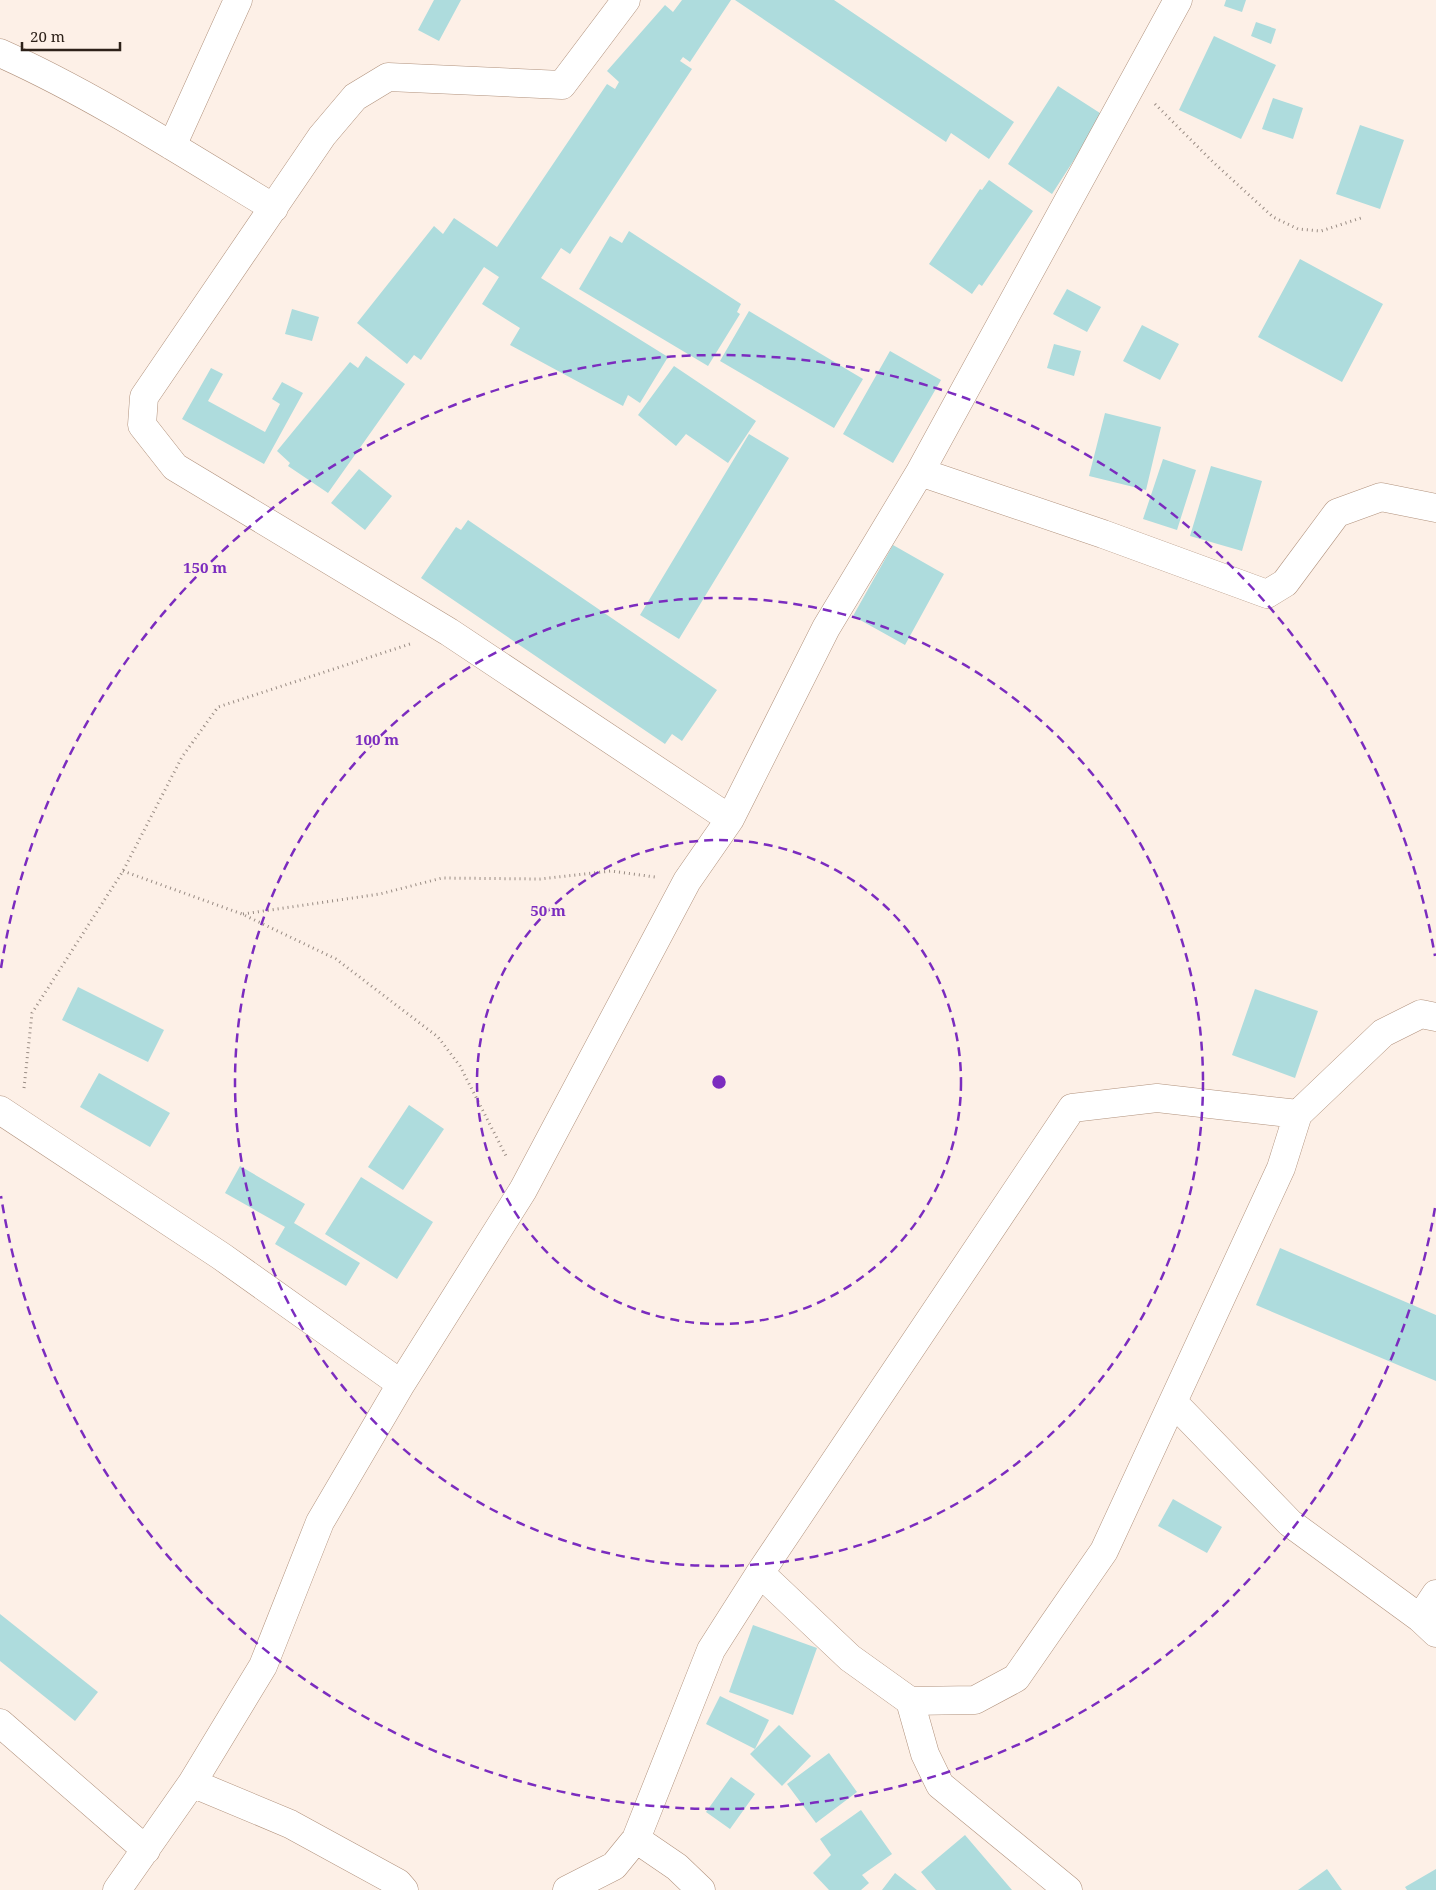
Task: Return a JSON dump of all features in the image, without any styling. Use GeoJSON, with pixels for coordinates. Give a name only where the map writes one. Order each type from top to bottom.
{"type":"FeatureCollection","features":[{"type":"Feature","properties":{"kind":"street"},"geometry":{"type":"LineString","coordinates":[[172,146],[238,0]]}},
{"type":"Feature","properties":{"kind":"street"},"geometry":{"type":"LineString","coordinates":[[626,0],[562,86],[388,77],[355,97],[322,136],[144,397],[142,425],[175,467],[448,632],[730,819]]}},
{"type":"Feature","properties":{"kind":"street"},"geometry":{"type":"LineString","coordinates":[[117,1890],[192,1782],[263,1666],[320,1522],[401,1384],[523,1190],[688,881],[730,819],[826,628],[920,472],[1178,0]]}},
{"type":"Feature","properties":{"kind":"street"},"geometry":{"type":"LineString","coordinates":[[0,53],[34,68],[172,146],[274,208]]}},
{"type":"Feature","properties":{"kind":"street"},"geometry":{"type":"LineString","coordinates":[[920,472],[1103,534],[1267,594],[1285,583],[1337,513],[1381,497],[1436,508]]}},
{"type":"Feature","properties":{"kind":"street"},"geometry":{"type":"LineString","coordinates":[[760,1573],[850,1658],[910,1701],[975,1700],[1016,1678],[1104,1550],[1281,1168],[1298,1114],[1383,1033],[1420,1014],[1436,1017]]}},
{"type":"Feature","properties":{"kind":"street"},"geometry":{"type":"LineString","coordinates":[[567,1890],[614,1866],[636,1839],[711,1650],[760,1573],[1072,1108],[1157,1098],[1298,1114]]}},
{"type":"Feature","properties":{"kind":"street"},"geometry":{"type":"LineString","coordinates":[[7,1114],[221,1256],[401,1384]]}},
{"type":"Feature","properties":{"kind":"street"},"geometry":{"type":"LineString","coordinates":[[1173,1402],[1290,1523],[1428,1625],[1436,1594]]}},
{"type":"Feature","properties":{"kind":"street"},"geometry":{"type":"LineString","coordinates":[[910,1701],[925,1754],[940,1785],[1068,1890]]}},
{"type":"Feature","properties":{"kind":"street"},"geometry":{"type":"LineString","coordinates":[[0,1723],[146,1850]]}},
{"type":"Feature","properties":{"kind":"street"},"geometry":{"type":"LineString","coordinates":[[192,1782],[290,1824],[398,1883],[404,1890]]}},
{"type":"Feature","properties":{"kind":"street"},"geometry":{"type":"LineString","coordinates":[[636,1839],[677,1867],[701,1890]]}},
{"type":"Feature","properties":{"kind":"path"},"geometry":{"type":"LineString","coordinates":[[1133,82],[1213,162],[1273,217],[1298,229],[1321,231],[1361,218]]}},
{"type":"Feature","properties":{"kind":"path"},"geometry":{"type":"LineString","coordinates":[[7,1114],[24,1091],[32,1013],[124,871],[182,757],[218,707],[448,632]]}},
{"type":"Feature","properties":{"kind":"path"},"geometry":{"type":"LineString","coordinates":[[124,871],[242,914],[336,959],[438,1037],[460,1066],[523,1190]]}},
{"type":"Feature","properties":{"kind":"path"},"geometry":{"type":"LineString","coordinates":[[242,914],[380,894],[442,878],[540,880],[611,871],[688,881]]}},
{"type":"Feature","properties":{"kind":"building"},"geometry":{"type":"Polygon","coordinates":[[[434,0],[461,0],[439,41],[418,30],[434,0]]]}},
{"type":"Feature","properties":{"kind":"building"},"geometry":{"type":"Polygon","coordinates":[[[682,0],[731,0],[690,62],[683,57],[680,61],[692,69],[570,254],[561,248],[541,278],[668,357],[640,403],[628,395],[623,406],[510,345],[520,328],[482,304],[499,277],[484,267],[421,360],[414,355],[407,364],[357,323],[434,226],[443,234],[454,218],[497,247],[607,84],[615,89],[619,82],[607,71],[665,5],[673,12],[682,0]]]}},
{"type":"Feature","properties":{"kind":"building"},"geometry":{"type":"Polygon","coordinates":[[[735,0],[834,0],[1014,122],[989,159],[951,133],[946,142],[735,0]]]}},
{"type":"Feature","properties":{"kind":"building"},"geometry":{"type":"Polygon","coordinates":[[[1226,0],[1246,0],[1242,12],[1224,6],[1226,0]]]}},
{"type":"Feature","properties":{"kind":"building"},"geometry":{"type":"Polygon","coordinates":[[[1256,22],[1276,29],[1271,44],[1251,36],[1256,22]]]}},
{"type":"Feature","properties":{"kind":"building"},"geometry":{"type":"Polygon","coordinates":[[[1214,36],[1276,65],[1241,139],[1179,110],[1214,36]]]}},
{"type":"Feature","properties":{"kind":"building"},"geometry":{"type":"Polygon","coordinates":[[[1058,86],[1103,115],[1052,194],[1008,164],[1058,86]]]}},
{"type":"Feature","properties":{"kind":"building"},"geometry":{"type":"Polygon","coordinates":[[[1273,98],[1303,108],[1293,139],[1262,129],[1273,98]]]}},
{"type":"Feature","properties":{"kind":"building"},"geometry":{"type":"Polygon","coordinates":[[[1360,125],[1404,140],[1380,209],[1336,194],[1360,125]]]}},
{"type":"Feature","properties":{"kind":"building"},"geometry":{"type":"Polygon","coordinates":[[[989,180],[1033,211],[982,286],[979,284],[972,294],[929,264],[980,189],[982,190],[989,180]]]}},
{"type":"Feature","properties":{"kind":"building"},"geometry":{"type":"Polygon","coordinates":[[[629,231],[741,304],[737,312],[740,314],[708,366],[579,289],[610,236],[622,243],[629,231]]]}},
{"type":"Feature","properties":{"kind":"building"},"geometry":{"type":"Polygon","coordinates":[[[1300,259],[1383,304],[1342,382],[1258,337],[1300,259]]]}},
{"type":"Feature","properties":{"kind":"building"},"geometry":{"type":"Polygon","coordinates":[[[1067,289],[1101,307],[1087,332],[1053,314],[1067,289]]]}},
{"type":"Feature","properties":{"kind":"building"},"geometry":{"type":"Polygon","coordinates":[[[292,309],[319,317],[312,341],[285,334],[292,309]]]}},
{"type":"Feature","properties":{"kind":"building"},"geometry":{"type":"Polygon","coordinates":[[[749,311],[863,379],[834,428],[720,361],[749,311]]]}},
{"type":"Feature","properties":{"kind":"building"},"geometry":{"type":"Polygon","coordinates":[[[1142,325],[1179,344],[1160,380],[1123,361],[1142,325]]]}},
{"type":"Feature","properties":{"kind":"building"},"geometry":{"type":"Polygon","coordinates":[[[1054,344],[1081,351],[1074,376],[1047,368],[1054,344]]]}},
{"type":"Feature","properties":{"kind":"building"},"geometry":{"type":"Polygon","coordinates":[[[890,351],[941,380],[893,463],[843,434],[890,351]]]}},
{"type":"Feature","properties":{"kind":"building"},"geometry":{"type":"Polygon","coordinates":[[[366,356],[405,384],[328,493],[288,466],[290,463],[277,451],[350,362],[358,368],[366,356]]]}},
{"type":"Feature","properties":{"kind":"building"},"geometry":{"type":"Polygon","coordinates":[[[674,366],[756,421],[728,463],[686,434],[676,446],[638,415],[674,366]]]}},
{"type":"Feature","properties":{"kind":"building"},"geometry":{"type":"Polygon","coordinates":[[[211,368],[223,374],[208,401],[265,432],[280,404],[272,399],[282,382],[303,393],[264,464],[182,419],[211,368]]]}},
{"type":"Feature","properties":{"kind":"building"},"geometry":{"type":"Polygon","coordinates":[[[1105,413],[1161,427],[1146,490],[1089,476],[1105,413]]]}},
{"type":"Feature","properties":{"kind":"building"},"geometry":{"type":"Polygon","coordinates":[[[749,434],[789,458],[679,639],[640,615],[749,434]]]}},
{"type":"Feature","properties":{"kind":"building"},"geometry":{"type":"Polygon","coordinates":[[[1163,459],[1196,470],[1177,530],[1143,519],[1163,459]]]}},
{"type":"Feature","properties":{"kind":"building"},"geometry":{"type":"Polygon","coordinates":[[[1211,466],[1262,481],[1242,551],[1190,536],[1211,466]]]}},
{"type":"Feature","properties":{"kind":"building"},"geometry":{"type":"Polygon","coordinates":[[[359,469],[392,496],[365,530],[331,503],[359,469]]]}},
{"type":"Feature","properties":{"kind":"building"},"geometry":{"type":"Polygon","coordinates":[[[468,520],[717,690],[682,741],[672,734],[665,744],[421,578],[456,527],[461,530],[468,520]]]}},
{"type":"Feature","properties":{"kind":"building"},"geometry":{"type":"Polygon","coordinates":[[[893,545],[944,574],[905,645],[853,616],[893,545]]]}},
{"type":"Feature","properties":{"kind":"building"},"geometry":{"type":"Polygon","coordinates":[[[78,987],[164,1030],[148,1062],[62,1020],[78,987]]]}},
{"type":"Feature","properties":{"kind":"building"},"geometry":{"type":"Polygon","coordinates":[[[1255,989],[1318,1011],[1295,1078],[1232,1055],[1255,989]]]}},
{"type":"Feature","properties":{"kind":"building"},"geometry":{"type":"Polygon","coordinates":[[[99,1073],[170,1113],[150,1147],[80,1107],[99,1073]]]}},
{"type":"Feature","properties":{"kind":"building"},"geometry":{"type":"Polygon","coordinates":[[[409,1105],[444,1129],[403,1190],[368,1167],[409,1105]]]}},
{"type":"Feature","properties":{"kind":"building"},"geometry":{"type":"Polygon","coordinates":[[[240,1166],[305,1204],[294,1223],[360,1263],[346,1286],[275,1244],[285,1227],[225,1193],[240,1166]]]}},
{"type":"Feature","properties":{"kind":"building"},"geometry":{"type":"Polygon","coordinates":[[[361,1177],[433,1222],[397,1279],[325,1234],[361,1177]]]}},
{"type":"Feature","properties":{"kind":"building"},"geometry":{"type":"Polygon","coordinates":[[[1280,1248],[1436,1315],[1436,1381],[1256,1305],[1280,1248]]]}},
{"type":"Feature","properties":{"kind":"building"},"geometry":{"type":"Polygon","coordinates":[[[1173,1499],[1222,1527],[1207,1553],[1158,1526],[1173,1499]]]}},
{"type":"Feature","properties":{"kind":"building"},"geometry":{"type":"Polygon","coordinates":[[[0,1614],[98,1692],[75,1721],[0,1661],[0,1614]]]}},
{"type":"Feature","properties":{"kind":"building"},"geometry":{"type":"Polygon","coordinates":[[[753,1625],[817,1648],[793,1715],[729,1692],[753,1625]]]}},
{"type":"Feature","properties":{"kind":"building"},"geometry":{"type":"Polygon","coordinates":[[[720,1696],[769,1720],[755,1749],[706,1724],[720,1696]]]}},
{"type":"Feature","properties":{"kind":"building"},"geometry":{"type":"Polygon","coordinates":[[[779,1725],[811,1756],[782,1786],[750,1754],[779,1725]]]}},
{"type":"Feature","properties":{"kind":"building"},"geometry":{"type":"Polygon","coordinates":[[[829,1753],[857,1792],[816,1823],[787,1784],[829,1753]]]}},
{"type":"Feature","properties":{"kind":"building"},"geometry":{"type":"Polygon","coordinates":[[[731,1777],[755,1794],[730,1829],[706,1812],[731,1777]]]}},
{"type":"Feature","properties":{"kind":"building"},"geometry":{"type":"Polygon","coordinates":[[[861,1810],[892,1854],[862,1875],[869,1883],[861,1890],[829,1890],[813,1873],[831,1855],[820,1839],[861,1810]]]}},
{"type":"Feature","properties":{"kind":"building"},"geometry":{"type":"Polygon","coordinates":[[[965,1835],[1012,1890],[936,1890],[921,1872],[965,1835]]]}},
{"type":"Feature","properties":{"kind":"building"},"geometry":{"type":"Polygon","coordinates":[[[1327,1869],[1342,1890],[1298,1890],[1327,1869]]]}},
{"type":"Feature","properties":{"kind":"building"},"geometry":{"type":"Polygon","coordinates":[[[1436,1869],[1436,1890],[1407,1890],[1405,1887],[1436,1869]]]}},
{"type":"Feature","properties":{"kind":"building"},"geometry":{"type":"Polygon","coordinates":[[[895,1873],[917,1890],[882,1890],[895,1873]]]}}]}
